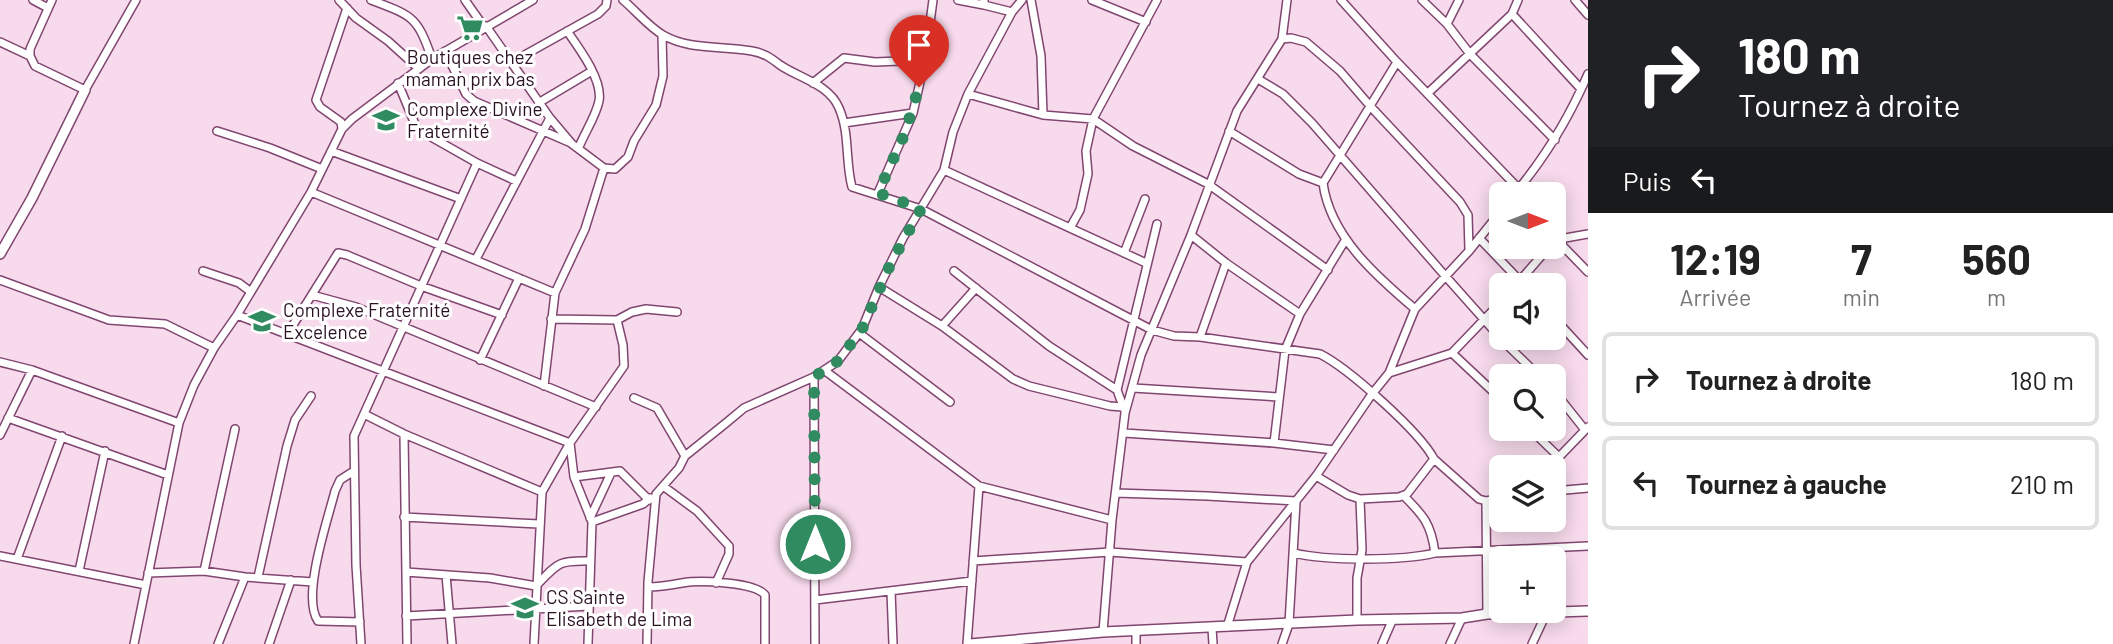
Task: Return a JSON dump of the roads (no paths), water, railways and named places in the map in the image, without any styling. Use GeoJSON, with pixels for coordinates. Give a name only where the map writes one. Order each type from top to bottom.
{"type":"FeatureCollection","features":[{"type":"Feature","properties":{"kind":"street"},"geometry":{"type":"LineString","coordinates":[[33,0],[50,4],[30,49],[35,66],[85,90]]}},
{"type":"Feature","properties":{"kind":"street"},"geometry":{"type":"LineString","coordinates":[[0,254],[32,198],[85,90],[136,0]]}},
{"type":"Feature","properties":{"kind":"street"},"geometry":{"type":"LineString","coordinates":[[371,0],[407,14],[416,22],[422,30],[432,59]]}},
{"type":"Feature","properties":{"kind":"street"},"geometry":{"type":"LineString","coordinates":[[465,0],[551,118],[576,145],[604,168],[615,169],[621,166],[656,104],[663,76],[662,35]]}},
{"type":"Feature","properties":{"kind":"street"},"geometry":{"type":"LineString","coordinates":[[134,644],[178,424],[194,385],[214,348],[237,315],[311,192],[342,128],[432,59],[533,0]]}},
{"type":"Feature","properties":{"kind":"street"},"geometry":{"type":"LineString","coordinates":[[512,62],[604,10],[607,0]]}},
{"type":"Feature","properties":{"kind":"street"},"geometry":{"type":"LineString","coordinates":[[623,0],[662,35],[693,45],[753,51],[770,56],[779,65],[826,92],[838,106],[844,123],[852,187],[878,193],[921,209],[1152,330],[1174,336],[1200,337],[1320,354],[1336,362],[1402,421],[1434,459],[1473,495],[1489,500]]}},
{"type":"Feature","properties":{"kind":"street"},"geometry":{"type":"LineString","coordinates":[[878,193],[898,153],[913,113],[925,60],[933,0]]}},
{"type":"Feature","properties":{"kind":"street"},"geometry":{"type":"LineString","coordinates":[[958,0],[984,2],[1012,12]]}},
{"type":"Feature","properties":{"kind":"street"},"geometry":{"type":"LineString","coordinates":[[591,519],[649,500],[685,456],[744,408],[814,377],[838,361],[859,333],[903,238],[944,170],[953,132],[968,94],[1012,12],[1022,0]]}},
{"type":"Feature","properties":{"kind":"street"},"geometry":{"type":"LineString","coordinates":[[1031,0],[1041,56],[1043,115]]}},
{"type":"Feature","properties":{"kind":"street"},"geometry":{"type":"LineString","coordinates":[[1092,0],[1146,22]]}},
{"type":"Feature","properties":{"kind":"street"},"geometry":{"type":"LineString","coordinates":[[1070,228],[1080,210],[1088,174],[1086,150],[1093,119],[1157,0]]}},
{"type":"Feature","properties":{"kind":"street"},"geometry":{"type":"LineString","coordinates":[[1124,410],[1133,388],[1140,355],[1191,235],[1237,111],[1282,39],[1287,0]]}},
{"type":"Feature","properties":{"kind":"street"},"geometry":{"type":"LineString","coordinates":[[1341,0],[1507,182]]}},
{"type":"Feature","properties":{"kind":"street"},"geometry":{"type":"LineString","coordinates":[[1422,0],[1447,24],[1470,54],[1555,140]]}},
{"type":"Feature","properties":{"kind":"street"},"geometry":{"type":"LineString","coordinates":[[1447,24],[1459,0]]}},
{"type":"Feature","properties":{"kind":"street"},"geometry":{"type":"LineString","coordinates":[[1428,93],[1512,14],[1518,0]]}},
{"type":"Feature","properties":{"kind":"street"},"geometry":{"type":"LineString","coordinates":[[1575,0],[1588,15]]}},
{"type":"Feature","properties":{"kind":"street"},"geometry":{"type":"LineString","coordinates":[[343,3],[356,19],[388,41],[419,69]]}},
{"type":"Feature","properties":{"kind":"street"},"geometry":{"type":"LineString","coordinates":[[342,128],[341,122],[320,107],[316,100],[343,3]]}},
{"type":"Feature","properties":{"kind":"street"},"geometry":{"type":"LineString","coordinates":[[1512,14],[1581,89]]}},
{"type":"Feature","properties":{"kind":"street"},"geometry":{"type":"LineString","coordinates":[[568,31],[592,71],[600,91],[599,104],[576,145]]}},
{"type":"Feature","properties":{"kind":"street"},"geometry":{"type":"LineString","coordinates":[[1282,39],[1291,38],[1306,42],[1340,71],[1460,202],[1468,215],[1469,251]]}},
{"type":"Feature","properties":{"kind":"street"},"geometry":{"type":"LineString","coordinates":[[0,42],[30,56]]}},
{"type":"Feature","properties":{"kind":"street"},"geometry":{"type":"LineString","coordinates":[[445,51],[466,94],[474,101],[576,145]]}},
{"type":"Feature","properties":{"kind":"street"},"geometry":{"type":"LineString","coordinates":[[813,83],[844,58],[875,62],[925,60]]}},
{"type":"Feature","properties":{"kind":"street"},"geometry":{"type":"LineString","coordinates":[[1397,62],[1323,183],[1325,199],[1346,239],[1380,280],[1415,309]]}},
{"type":"Feature","properties":{"kind":"street"},"geometry":{"type":"LineString","coordinates":[[540,102],[592,71]]}},
{"type":"Feature","properties":{"kind":"street"},"geometry":{"type":"LineString","coordinates":[[1525,182],[1555,140],[1588,74]]}},
{"type":"Feature","properties":{"kind":"street"},"geometry":{"type":"LineString","coordinates":[[1258,79],[1283,94],[1527,364]]}},
{"type":"Feature","properties":{"kind":"street"},"geometry":{"type":"LineString","coordinates":[[398,83],[417,129],[477,163],[516,181]]}},
{"type":"Feature","properties":{"kind":"street"},"geometry":{"type":"LineString","coordinates":[[968,94],[1043,115],[1093,119],[1133,146],[1208,184],[1328,270]]}},
{"type":"Feature","properties":{"kind":"street"},"geometry":{"type":"LineString","coordinates":[[844,123],[913,113]]}},
{"type":"Feature","properties":{"kind":"street"},"geometry":{"type":"LineString","coordinates":[[475,260],[541,132],[551,118]]}},
{"type":"Feature","properties":{"kind":"street"},"geometry":{"type":"LineString","coordinates":[[217,131],[323,169]]}},
{"type":"Feature","properties":{"kind":"street"},"geometry":{"type":"LineString","coordinates":[[1229,131],[1299,174],[1323,183]]}},
{"type":"Feature","properties":{"kind":"street"},"geometry":{"type":"LineString","coordinates":[[331,151],[461,199]]}},
{"type":"Feature","properties":{"kind":"street"},"geometry":{"type":"LineString","coordinates":[[361,644],[354,436],[477,163]]}},
{"type":"Feature","properties":{"kind":"street"},"geometry":{"type":"LineString","coordinates":[[544,386],[555,293],[585,229],[604,168]]}},
{"type":"Feature","properties":{"kind":"street"},"geometry":{"type":"LineString","coordinates":[[944,170],[1146,262]]}},
{"type":"Feature","properties":{"kind":"street"},"geometry":{"type":"LineString","coordinates":[[311,192],[555,293]]}},
{"type":"Feature","properties":{"kind":"street"},"geometry":{"type":"LineString","coordinates":[[1124,253],[1145,199]]}},
{"type":"Feature","properties":{"kind":"street"},"geometry":{"type":"LineString","coordinates":[[1116,390],[1157,224]]}},
{"type":"Feature","properties":{"kind":"street"},"geometry":{"type":"LineString","coordinates":[[1227,627],[1247,562],[1316,476],[1389,373],[1415,309],[1489,226]]}},
{"type":"Feature","properties":{"kind":"street"},"geometry":{"type":"LineString","coordinates":[[1566,237],[1588,234]]}},
{"type":"Feature","properties":{"kind":"street"},"geometry":{"type":"LineString","coordinates":[[1191,235],[1226,263],[1300,314]]}},
{"type":"Feature","properties":{"kind":"street"},"geometry":{"type":"LineString","coordinates":[[1479,238],[1510,273]]}},
{"type":"Feature","properties":{"kind":"street"},"geometry":{"type":"LineString","coordinates":[[1274,443],[1285,350],[1300,314],[1346,239]]}},
{"type":"Feature","properties":{"kind":"street"},"geometry":{"type":"LineString","coordinates":[[1566,250],[1588,272]]}},
{"type":"Feature","properties":{"kind":"street"},"geometry":{"type":"LineString","coordinates":[[288,333],[338,253],[502,315]]}},
{"type":"Feature","properties":{"kind":"street"},"geometry":{"type":"LineString","coordinates":[[1529,273],[1540,259]]}},
{"type":"Feature","properties":{"kind":"street"},"geometry":{"type":"LineString","coordinates":[[1200,337],[1226,263]]}},
{"type":"Feature","properties":{"kind":"street"},"geometry":{"type":"LineString","coordinates":[[202,271],[239,283],[251,292]]}},
{"type":"Feature","properties":{"kind":"street"},"geometry":{"type":"LineString","coordinates":[[954,271],[1049,346],[1116,390],[1124,410],[1124,433],[1112,520],[1103,632]]}},
{"type":"Feature","properties":{"kind":"street"},"geometry":{"type":"LineString","coordinates":[[480,360],[519,278]]}},
{"type":"Feature","properties":{"kind":"street"},"geometry":{"type":"LineString","coordinates":[[0,280],[109,320],[166,324],[214,348]]}},
{"type":"Feature","properties":{"kind":"street"},"geometry":{"type":"LineString","coordinates":[[879,287],[942,326],[1013,379],[1029,386],[1124,410]]}},
{"type":"Feature","properties":{"kind":"street"},"geometry":{"type":"LineString","coordinates":[[942,326],[976,288]]}},
{"type":"Feature","properties":{"kind":"street"},"geometry":{"type":"LineString","coordinates":[[312,295],[347,304],[596,407]]}},
{"type":"Feature","properties":{"kind":"street"},"geometry":{"type":"LineString","coordinates":[[551,319],[617,320],[632,312],[646,310],[677,312]]}},
{"type":"Feature","properties":{"kind":"street"},"geometry":{"type":"LineString","coordinates":[[1389,373],[1452,353],[1489,313]]}},
{"type":"Feature","properties":{"kind":"street"},"geometry":{"type":"LineString","coordinates":[[237,315],[570,443]]}},
{"type":"Feature","properties":{"kind":"street"},"geometry":{"type":"LineString","coordinates":[[534,644],[542,492],[570,443],[625,361],[617,320]]}},
{"type":"Feature","properties":{"kind":"street"},"geometry":{"type":"LineString","coordinates":[[1566,331],[1588,355]]}},
{"type":"Feature","properties":{"kind":"street"},"geometry":{"type":"LineString","coordinates":[[859,333],[950,402]]}},
{"type":"Feature","properties":{"kind":"street"},"geometry":{"type":"LineString","coordinates":[[1452,353],[1489,388]]}},
{"type":"Feature","properties":{"kind":"street"},"geometry":{"type":"LineString","coordinates":[[0,362],[32,370],[178,424]]}},
{"type":"Feature","properties":{"kind":"street"},"geometry":{"type":"LineString","coordinates":[[0,435],[32,370]]}},
{"type":"Feature","properties":{"kind":"street"},"geometry":{"type":"LineString","coordinates":[[824,370],[979,486],[1112,520]]}},
{"type":"Feature","properties":{"kind":"street"},"geometry":{"type":"LineString","coordinates":[[814,377],[815,644]]}},
{"type":"Feature","properties":{"kind":"street"},"geometry":{"type":"LineString","coordinates":[[1133,388],[1279,397]]}},
{"type":"Feature","properties":{"kind":"street"},"geometry":{"type":"LineString","coordinates":[[258,578],[287,446],[295,420],[311,396]]}},
{"type":"Feature","properties":{"kind":"street"},"geometry":{"type":"LineString","coordinates":[[634,398],[657,408],[685,456]]}},
{"type":"Feature","properties":{"kind":"street"},"geometry":{"type":"LineString","coordinates":[[1561,455],[1586,428],[1566,404]]}},
{"type":"Feature","properties":{"kind":"street"},"geometry":{"type":"LineString","coordinates":[[364,414],[404,434],[542,492]]}},
{"type":"Feature","properties":{"kind":"street"},"geometry":{"type":"LineString","coordinates":[[8,418],[168,475]]}},
{"type":"Feature","properties":{"kind":"street"},"geometry":{"type":"LineString","coordinates":[[204,571],[235,429]]}},
{"type":"Feature","properties":{"kind":"street"},"geometry":{"type":"LineString","coordinates":[[1124,433],[1274,443],[1334,450]]}},
{"type":"Feature","properties":{"kind":"street"},"geometry":{"type":"LineString","coordinates":[[404,434],[407,644]]}},
{"type":"Feature","properties":{"kind":"street"},"geometry":{"type":"LineString","coordinates":[[17,559],[62,436]]}},
{"type":"Feature","properties":{"kind":"street"},"geometry":{"type":"LineString","coordinates":[[1542,441],[1557,455]]}},
{"type":"Feature","properties":{"kind":"street"},"geometry":{"type":"LineString","coordinates":[[570,443],[574,477],[591,519]]}},
{"type":"Feature","properties":{"kind":"street"},"geometry":{"type":"LineString","coordinates":[[79,570],[105,451]]}},
{"type":"Feature","properties":{"kind":"street"},"geometry":{"type":"LineString","coordinates":[[1316,476],[1360,499],[1404,496],[1434,459]]}},
{"type":"Feature","properties":{"kind":"street"},"geometry":{"type":"LineString","coordinates":[[354,471],[340,480],[335,491],[313,582],[314,615],[318,621],[360,622]]}},
{"type":"Feature","properties":{"kind":"street"},"geometry":{"type":"LineString","coordinates":[[588,644],[591,519],[611,473]]}},
{"type":"Feature","properties":{"kind":"street"},"geometry":{"type":"LineString","coordinates":[[574,477],[623,473],[649,500]]}},
{"type":"Feature","properties":{"kind":"street"},"geometry":{"type":"LineString","coordinates":[[663,486],[697,510],[729,546],[729,554],[716,583]]}},
{"type":"Feature","properties":{"kind":"street"},"geometry":{"type":"LineString","coordinates":[[979,486],[969,644],[1017,642],[1103,632],[1356,620],[1462,618],[1487,614],[1486,501]]}},
{"type":"Feature","properties":{"kind":"street"},"geometry":{"type":"LineString","coordinates":[[1566,490],[1588,488]]}},
{"type":"Feature","properties":{"kind":"street"},"geometry":{"type":"LineString","coordinates":[[647,644],[648,587],[656,494]]}},
{"type":"Feature","properties":{"kind":"street"},"geometry":{"type":"LineString","coordinates":[[1116,494],[1296,501]]}},
{"type":"Feature","properties":{"kind":"street"},"geometry":{"type":"LineString","coordinates":[[1404,496],[1428,523],[1435,553]]}},
{"type":"Feature","properties":{"kind":"street"},"geometry":{"type":"LineString","coordinates":[[1356,620],[1357,578],[1361,558],[1360,499]]}},
{"type":"Feature","properties":{"kind":"street"},"geometry":{"type":"LineString","coordinates":[[1282,644],[1289,624],[1296,501]]}},
{"type":"Feature","properties":{"kind":"street"},"geometry":{"type":"LineString","coordinates":[[404,517],[539,524]]}},
{"type":"Feature","properties":{"kind":"street"},"geometry":{"type":"LineString","coordinates":[[1294,553],[1312,557],[1361,558],[1588,547]]}},
{"type":"Feature","properties":{"kind":"street"},"geometry":{"type":"LineString","coordinates":[[973,561],[1110,552],[1247,562]]}},
{"type":"Feature","properties":{"kind":"street"},"geometry":{"type":"LineString","coordinates":[[0,556],[146,585]]}},
{"type":"Feature","properties":{"kind":"street"},"geometry":{"type":"LineString","coordinates":[[536,586],[552,569],[566,560],[590,561]]}},
{"type":"Feature","properties":{"kind":"street"},"geometry":{"type":"LineString","coordinates":[[148,573],[204,571],[313,582]]}},
{"type":"Feature","properties":{"kind":"street"},"geometry":{"type":"LineString","coordinates":[[406,572],[490,578],[536,586]]}},
{"type":"Feature","properties":{"kind":"street"},"geometry":{"type":"LineString","coordinates":[[446,575],[452,644]]}},
{"type":"Feature","properties":{"kind":"street"},"geometry":{"type":"LineString","coordinates":[[218,644],[245,577]]}},
{"type":"Feature","properties":{"kind":"street"},"geometry":{"type":"LineString","coordinates":[[269,644],[291,580]]}},
{"type":"Feature","properties":{"kind":"street"},"geometry":{"type":"LineString","coordinates":[[815,600],[972,582]]}},
{"type":"Feature","properties":{"kind":"street"},"geometry":{"type":"LineString","coordinates":[[648,587],[716,583],[762,590],[765,595],[765,644]]}},
{"type":"Feature","properties":{"kind":"street"},"geometry":{"type":"LineString","coordinates":[[891,591],[893,644]]}},
{"type":"Feature","properties":{"kind":"street"},"geometry":{"type":"LineString","coordinates":[[406,616],[589,606]]}},
{"type":"Feature","properties":{"kind":"street"},"geometry":{"type":"LineString","coordinates":[[1566,612],[1588,611]]}},
{"type":"Feature","properties":{"kind":"street"},"geometry":{"type":"LineString","coordinates":[[1450,644],[1462,618]]}},
{"type":"Feature","properties":{"kind":"street"},"geometry":{"type":"LineString","coordinates":[[1382,644],[1392,621]]}},
{"type":"Feature","properties":{"kind":"street"},"geometry":{"type":"LineString","coordinates":[[1532,644],[1542,623]]}},
{"type":"Feature","properties":{"kind":"street"},"geometry":{"type":"LineString","coordinates":[[1212,628],[1213,644]]}},
{"type":"Feature","properties":{"kind":"street"},"geometry":{"type":"LineString","coordinates":[[1136,631],[1136,644]]}},
{"type":"Feature","properties":{"kind":"place","name":"Boutiques chez maman prix bas"},"geometry":{"type":"Point","coordinates":[470,28]}},
{"type":"Feature","properties":{"kind":"place","name":"Complexe Divine Fraternité"},"geometry":{"type":"Point","coordinates":[386,120]}},
{"type":"Feature","properties":{"kind":"place","name":"Complexe Fraternité Excelence"},"geometry":{"type":"Point","coordinates":[262,321]}},
{"type":"Feature","properties":{"kind":"place","name":"CS Sainte Elisabeth de Lima"},"geometry":{"type":"Point","coordinates":[525,608]}}]}
